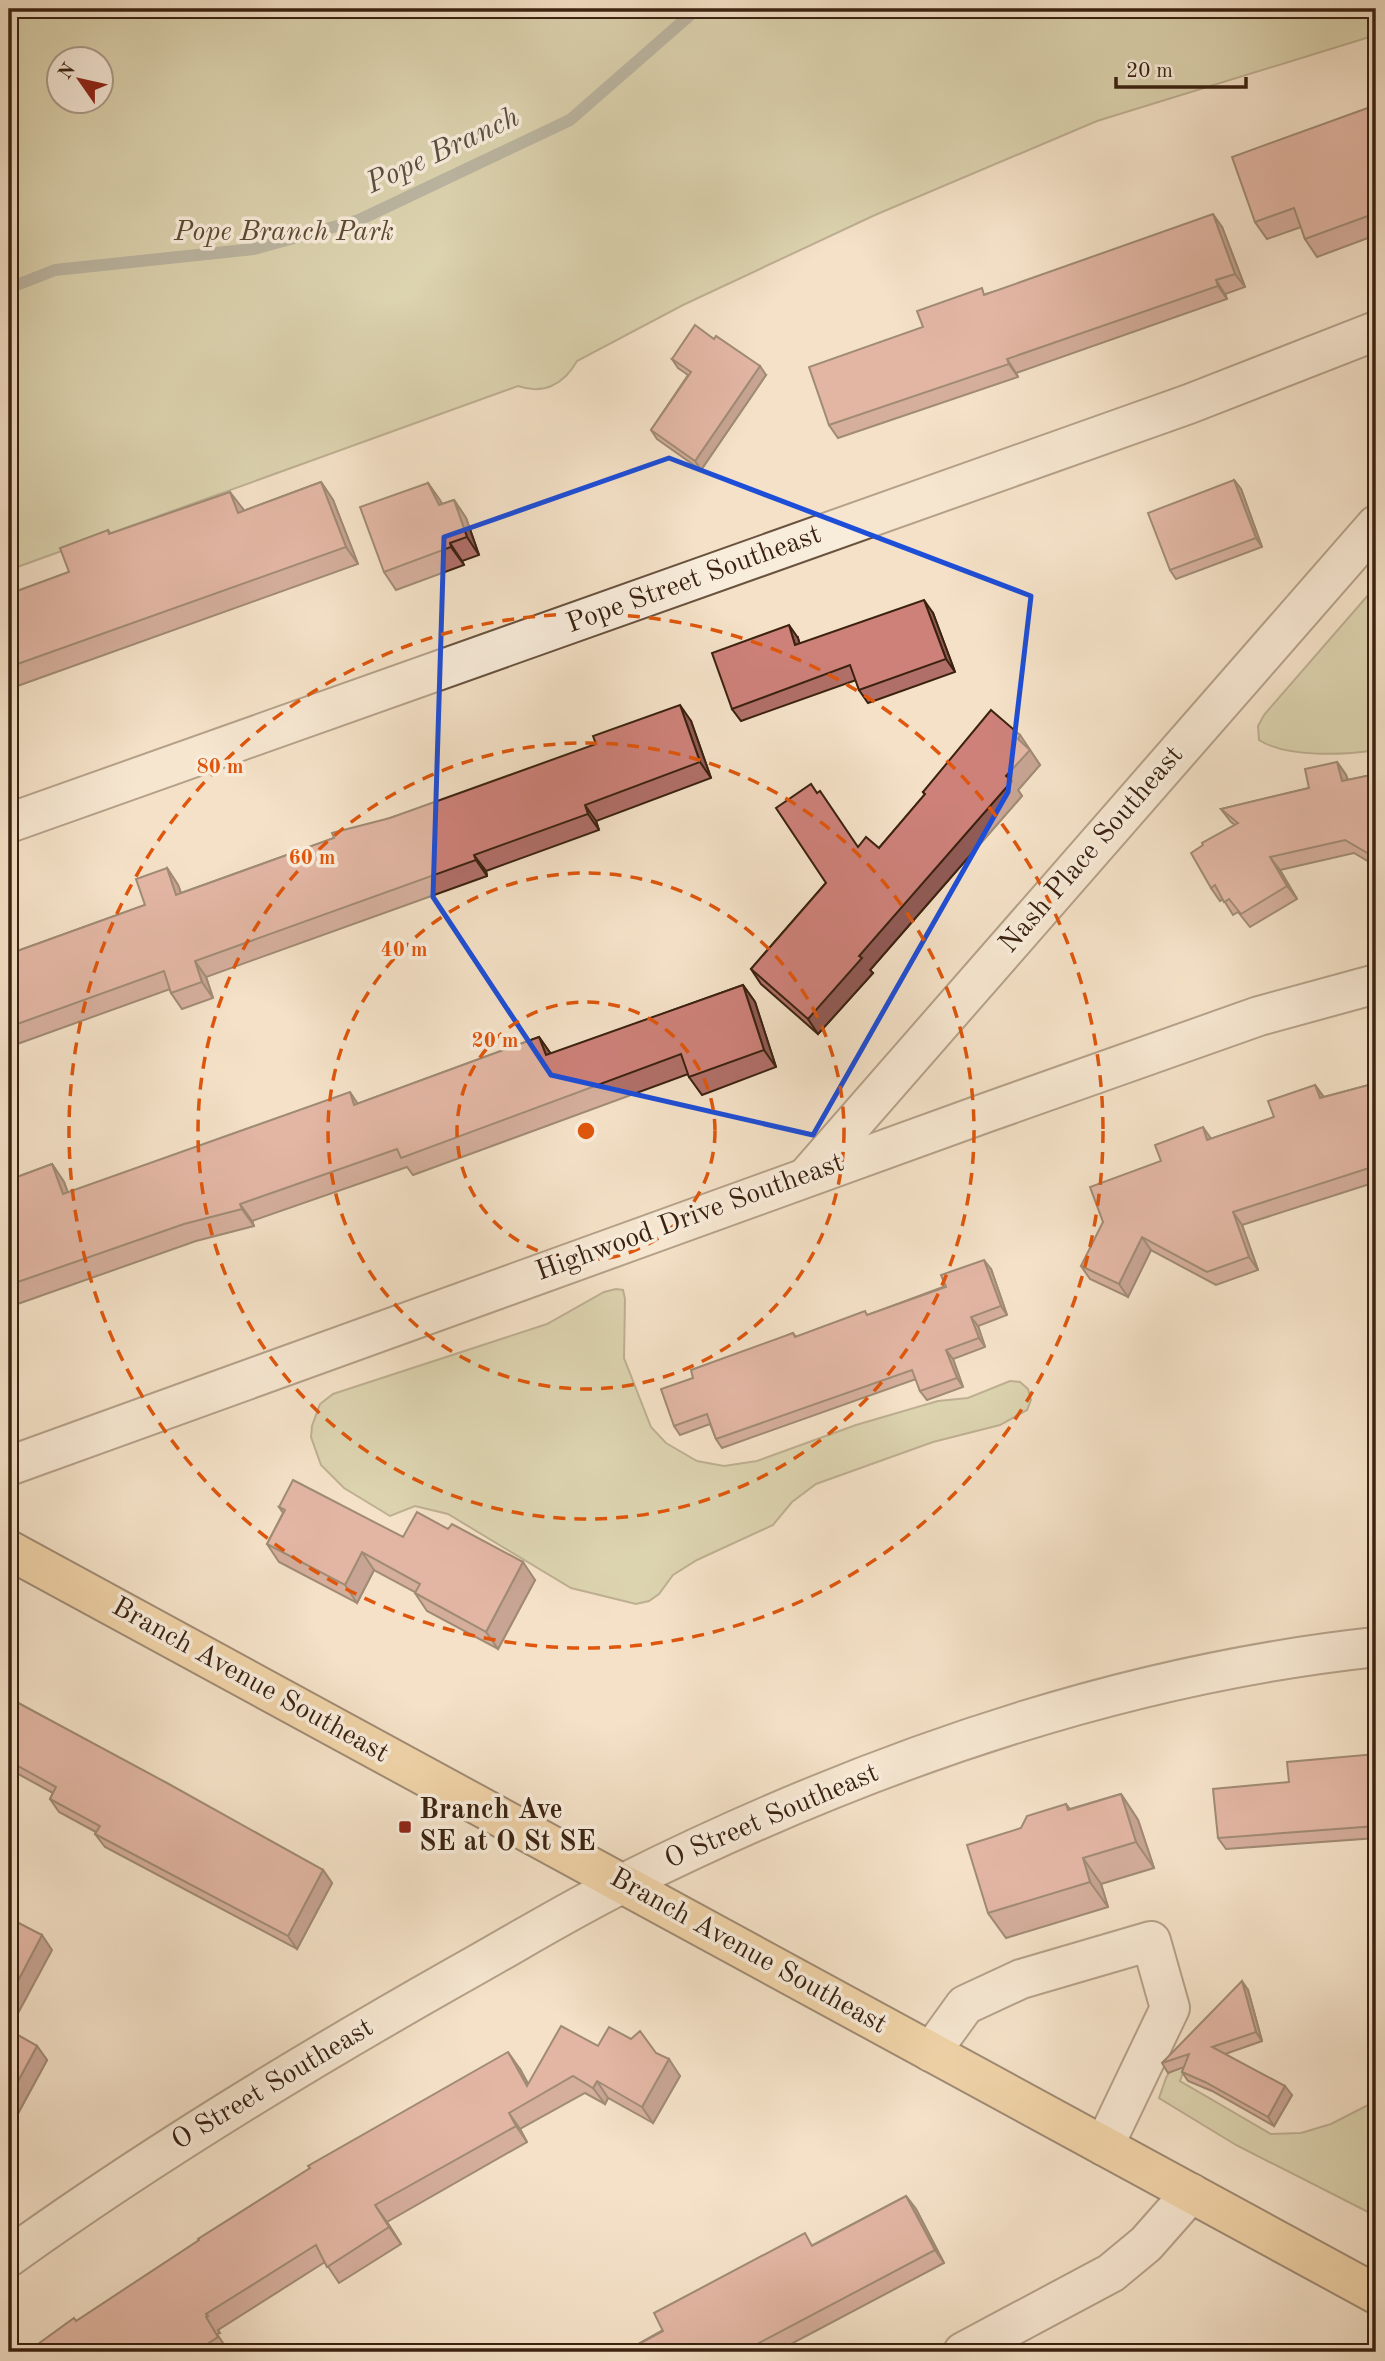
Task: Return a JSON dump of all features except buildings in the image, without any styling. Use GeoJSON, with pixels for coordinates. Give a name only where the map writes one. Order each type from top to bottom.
{"type":"FeatureCollection","features":[{"type":"Feature","properties":{"kind":"main road","name":"Branch Avenue Southeast"},"geometry":{"type":"LineString","coordinates":[[9,1550],[1376,2294]]}},
{"type":"Feature","properties":{"kind":"street","name":"Pope Street Southeast"},"geometry":{"type":"LineString","coordinates":[[9,822],[1189,404],[1376,331]]}},
{"type":"Feature","properties":{"kind":"street","name":"Nash Place Southeast"},"geometry":{"type":"LineString","coordinates":[[807,1176],[1376,525]]}},
{"type":"Feature","properties":{"kind":"street","name":"Highwood Drive Southeast"},"geometry":{"type":"LineString","coordinates":[[9,1466],[807,1176],[1259,1016],[1376,984]]}},
{"type":"Feature","properties":{"kind":"street","name":"O Street Southeast"},"geometry":{"type":"LineString","coordinates":[[9,2256],[139,2168],[381,2019],[622,1883],[713,1840],[841,1785],[1008,1725],[1131,1691],[1214,1672],[1376,1647]]}},
{"type":"Feature","properties":{"kind":"street"},"geometry":{"type":"LineString","coordinates":[[932,2052],[965,2005],[1021,1979],[1151,1941],[1170,2008],[1104,2146]]}},
{"type":"Feature","properties":{"kind":"street"},"geometry":{"type":"LineString","coordinates":[[963,2352],[1111,2273],[1146,2244],[1191,2193]]}},
{"type":"Feature","properties":{"kind":"highlighted area"},"geometry":{"type":"Polygon","coordinates":[[[669,458],[1031,596],[1008,792],[813,1135],[551,1075],[433,897],[444,537],[669,458]]]}},
{"type":"Feature","properties":{"kind":"green space","name":"Pope Branch Park"},"geometry":{"type":"Polygon","coordinates":[[[9,9],[1376,9],[1376,35],[1097,121],[875,215],[683,305],[577,361],[566,376],[552,386],[536,389],[518,386],[9,570],[9,9]]]}},
{"type":"Feature","properties":{"kind":"green space"},"geometry":{"type":"Polygon","coordinates":[[[1376,586],[1376,750],[1316,754],[1285,750],[1259,740],[1258,726],[1264,715],[1376,586]]]}},
{"type":"Feature","properties":{"kind":"green space"},"geometry":{"type":"Polygon","coordinates":[[[623,1290],[625,1299],[624,1358],[651,1427],[666,1443],[697,1461],[724,1466],[757,1461],[856,1425],[938,1401],[968,1398],[1010,1381],[1020,1382],[1028,1389],[1031,1400],[1027,1410],[1000,1425],[933,1442],[816,1484],[792,1502],[773,1525],[697,1560],[673,1575],[659,1594],[649,1601],[636,1604],[571,1588],[448,1514],[415,1506],[390,1516],[344,1488],[321,1465],[311,1437],[312,1426],[320,1404],[333,1394],[547,1324],[604,1292],[623,1290]]]}},
{"type":"Feature","properties":{"kind":"green space"},"geometry":{"type":"Polygon","coordinates":[[[1192,2033],[1195,2041],[1180,2081],[1271,2134],[1301,2133],[1331,2124],[1376,2101],[1376,2216],[1236,2145],[1159,2098],[1166,2078],[1192,2033]]]}},
{"type":"Feature","properties":{"kind":"waterway","name":"Pope Branch"},"geometry":{"type":"LineString","coordinates":[[9,288],[55,270],[254,249],[359,220],[570,120],[697,9]]}},
{"type":"Feature","properties":{"kind":"place","name":"Branch Ave SE at O St SE"},"geometry":{"type":"Point","coordinates":[405,1827]}}]}
